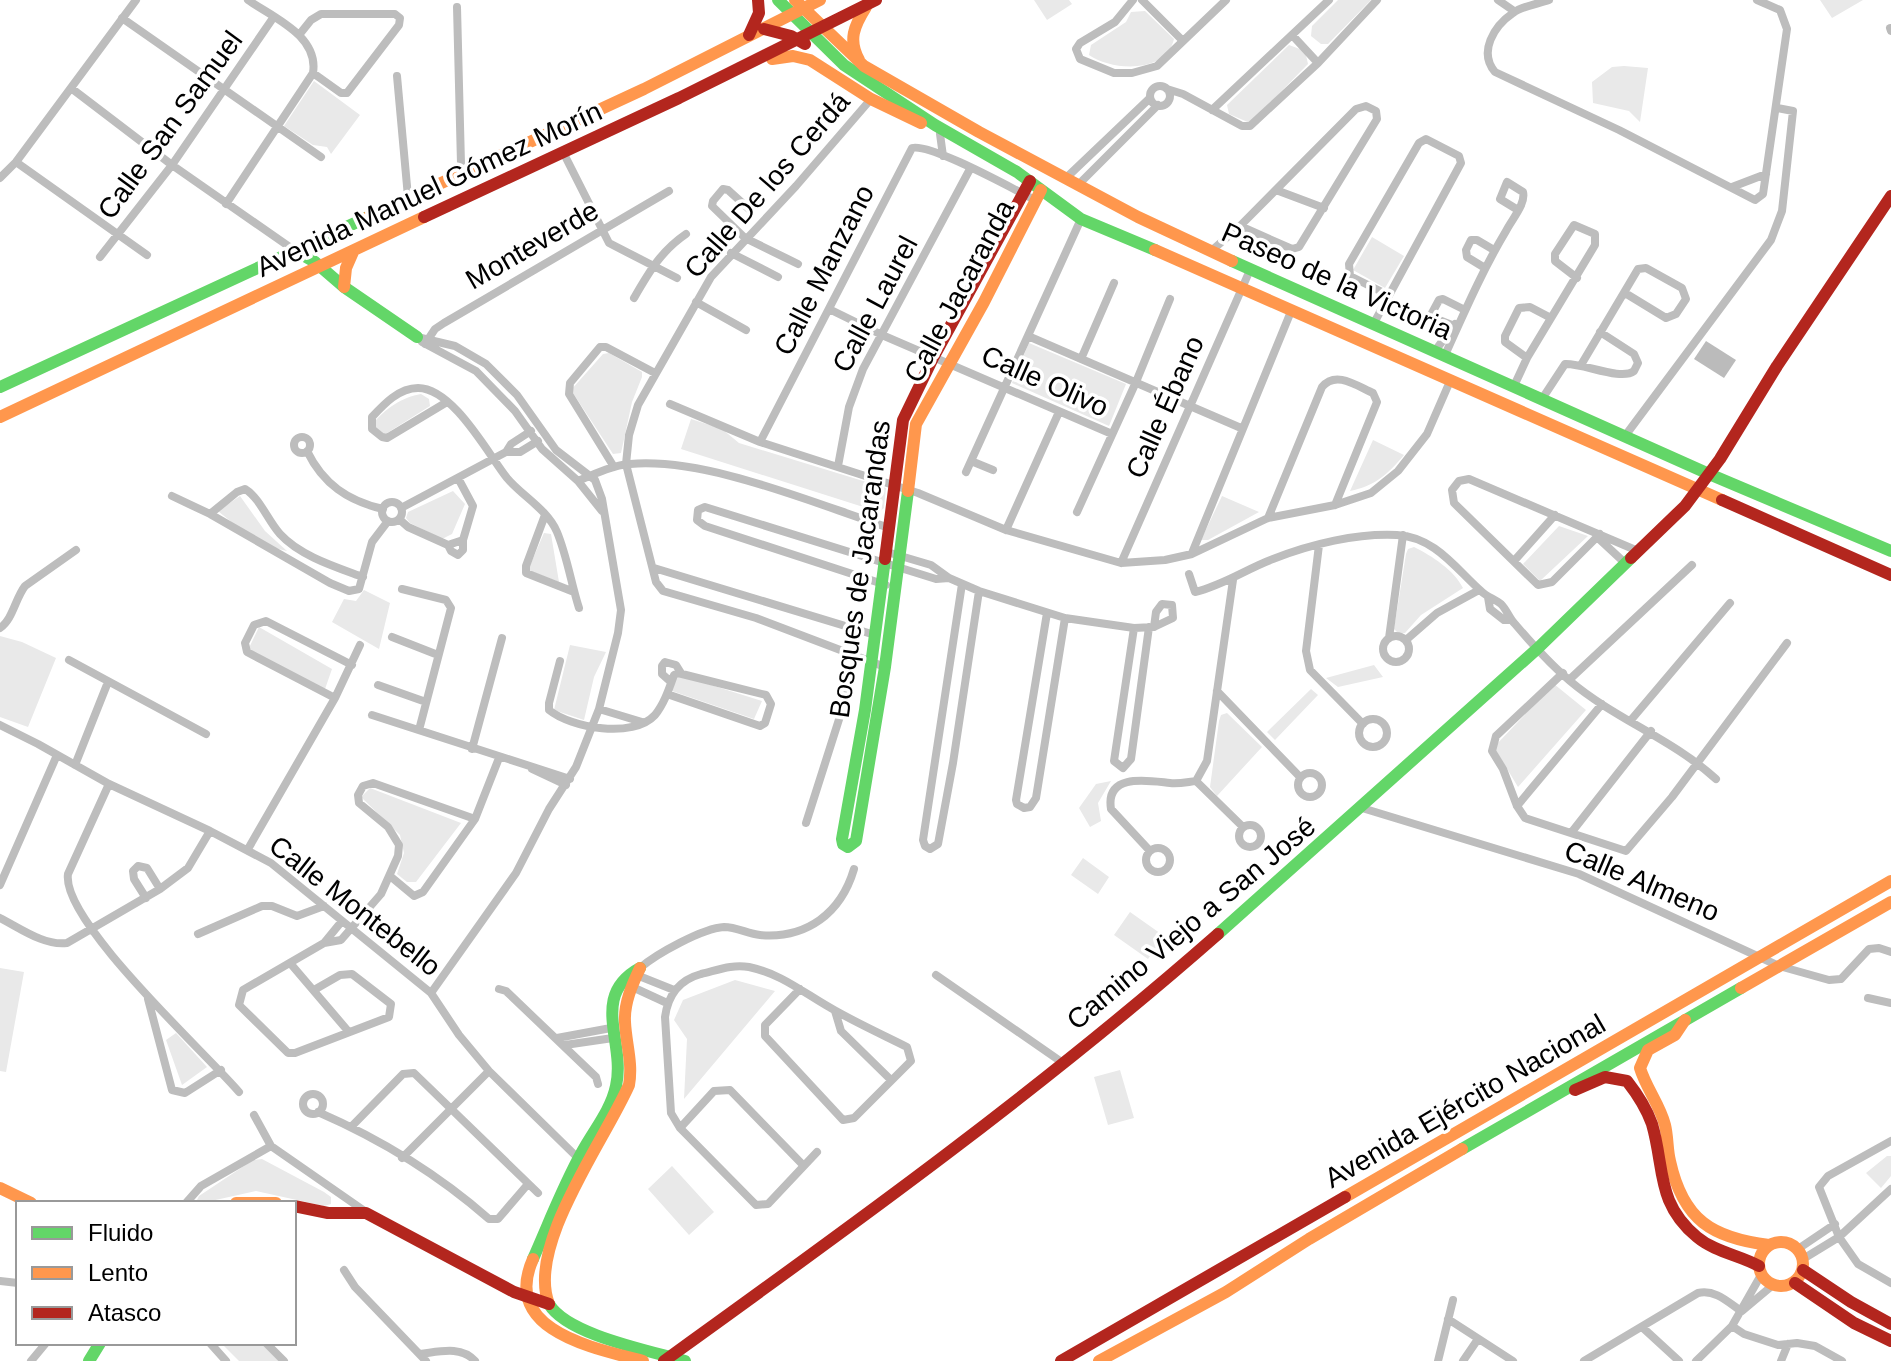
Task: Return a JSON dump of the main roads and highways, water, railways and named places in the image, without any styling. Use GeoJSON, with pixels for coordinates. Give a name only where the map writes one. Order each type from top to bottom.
{"type":"FeatureCollection","features":[{"type":"Feature","properties":{"kind":"main road"},"geometry":{"type":"LineString","coordinates":[[749,35],[759,13],[758,0]]}},
{"type":"Feature","properties":{"kind":"main road"},"geometry":{"type":"LineString","coordinates":[[778,0],[808,4],[844,17]]}},
{"type":"Feature","properties":{"kind":"main road"},"geometry":{"type":"LineString","coordinates":[[864,66],[850,38],[855,24],[872,2]]}},
{"type":"Feature","properties":{"kind":"main road","name":"Avenida Manuel Gómez Morín"},"geometry":{"type":"LineString","coordinates":[[0,417],[748,65],[872,2]]}},
{"type":"Feature","properties":{"kind":"main road"},"geometry":{"type":"LineString","coordinates":[[808,4],[811,34]]}},
{"type":"Feature","properties":{"kind":"main road","name":"Avenida Manuel Gómez Morín"},"geometry":{"type":"LineString","coordinates":[[0,387],[532,142],[671,76],[808,4]]}},
{"type":"Feature","properties":{"kind":"main road"},"geometry":{"type":"LineString","coordinates":[[764,29],[811,34],[865,87],[922,114],[960,122]]}},
{"type":"Feature","properties":{"kind":"main road","name":"Paseo de la Victoria"},"geometry":{"type":"LineString","coordinates":[[811,34],[960,122],[1187,241],[1709,474],[1891,551]]}},
{"type":"Feature","properties":{"kind":"main road"},"geometry":{"type":"LineString","coordinates":[[748,65],[784,56],[800,56],[984,161],[1005,166]]}},
{"type":"Feature","properties":{"kind":"main road"},"geometry":{"type":"LineString","coordinates":[[922,114],[935,125],[1005,166]]}},
{"type":"Feature","properties":{"kind":"main road"},"geometry":{"type":"LineString","coordinates":[[563,152],[560,141],[565,125]]}},
{"type":"Feature","properties":{"kind":"main road"},"geometry":{"type":"LineString","coordinates":[[532,142],[540,148],[540,162]]}},
{"type":"Feature","properties":{"kind":"main road","name":"Paseo de la Victoria"},"geometry":{"type":"LineString","coordinates":[[1005,166],[1030,181],[1038,195],[1081,219],[1243,287],[1891,575]]}},
{"type":"Feature","properties":{"kind":"main road","name":"Bosques de Jacarandas"},"geometry":{"type":"LineString","coordinates":[[848,847],[842,839],[862,765],[875,635],[893,560],[890,528],[900,488],[903,420],[967,293],[1030,181]]}},
{"type":"Feature","properties":{"kind":"main road","name":"Calle Jacaranda"},"geometry":{"type":"LineString","coordinates":[[893,560],[900,488],[916,424],[984,302],[1038,195]]}},
{"type":"Feature","properties":{"kind":"main road","name":"Camino Viejo a San José"},"geometry":{"type":"LineString","coordinates":[[667,1359],[890,1198],[1163,983],[1537,649],[1676,515],[1698,489],[1891,196]]}},
{"type":"Feature","properties":{"kind":"main road"},"geometry":{"type":"LineString","coordinates":[[1179,259],[1187,241]]}},
{"type":"Feature","properties":{"kind":"main road"},"geometry":{"type":"LineString","coordinates":[[294,250],[423,340]]}},
{"type":"Feature","properties":{"kind":"main road"},"geometry":{"type":"LineString","coordinates":[[344,287],[346,268],[353,252]]}},
{"type":"Feature","properties":{"kind":"main road"},"geometry":{"type":"LineString","coordinates":[[967,293],[984,302]]}},
{"type":"Feature","properties":{"kind":"main road"},"geometry":{"type":"LineString","coordinates":[[47,367],[44,381],[48,394]]}},
{"type":"Feature","properties":{"kind":"main road"},"geometry":{"type":"LineString","coordinates":[[20,378],[27,388],[23,406]]}},
{"type":"Feature","properties":{"kind":"main road"},"geometry":{"type":"LineString","coordinates":[[870,703],[885,667],[889,586]]}},
{"type":"Feature","properties":{"kind":"main road","name":"Avenida Ejército Nacional"},"geometry":{"type":"LineString","coordinates":[[1061,1361],[1891,881]]}},
{"type":"Feature","properties":{"kind":"main road","name":"Avenida Ejército Nacional"},"geometry":{"type":"LineString","coordinates":[[1099,1361],[1226,1292],[1309,1239],[1891,902]]}},
{"type":"Feature","properties":{"kind":"main road"},"geometry":{"type":"LineString","coordinates":[[637,1360],[566,1337],[552,1329],[533,1314],[525,1296],[527,1272],[614,1095],[618,1066],[612,1033],[613,1002],[632,976],[626,1013],[632,1063],[629,1085],[623,1101],[583,1162],[545,1263],[544,1275],[549,1304],[556,1315],[570,1324],[667,1359],[685,1361]]}},
{"type":"Feature","properties":{"kind":"main road"},"geometry":{"type":"LineString","coordinates":[[1685,1019],[1675,1035],[1648,1050],[1641,1061],[1642,1075],[1665,1124],[1678,1209],[1721,1237],[1741,1243],[1769,1245],[1784,1242],[1851,1302],[1891,1324]]}},
{"type":"Feature","properties":{"kind":"main road"},"geometry":{"type":"LineString","coordinates":[[1630,1084],[1635,1077],[1642,1075]]}},
{"type":"Feature","properties":{"kind":"main road"},"geometry":{"type":"LineString","coordinates":[[1557,1094],[1605,1077],[1627,1081],[1645,1107],[1653,1133],[1662,1188],[1706,1245],[1748,1259],[1773,1285],[1795,1283]]}},
{"type":"Feature","properties":{"kind":"main road"},"geometry":{"type":"LineString","coordinates":[[1348,1217],[1350,1209],[1374,1181]]}},
{"type":"Feature","properties":{"kind":"main road"},"geometry":{"type":"LineString","coordinates":[[0,1188],[27,1201]]}},
{"type":"Feature","properties":{"kind":"main road"},"geometry":{"type":"LineString","coordinates":[[296,1206],[328,1213],[366,1213],[525,1296],[549,1304]]}},
{"type":"Feature","properties":{"kind":"main road"},"geometry":{"type":"LineString","coordinates":[[1309,1239],[1332,1221],[1333,1213],[1329,1206]]}},
{"type":"Feature","properties":{"kind":"main road"},"geometry":{"type":"LineString","coordinates":[[1760,1271],[1761,1254],[1769,1245]]}},
{"type":"Feature","properties":{"kind":"main road"},"geometry":{"type":"LineString","coordinates":[[1795,1283],[1801,1259]]}},
{"type":"Feature","properties":{"kind":"main road"},"geometry":{"type":"LineString","coordinates":[[1795,1283],[1854,1323],[1891,1341]]}}]}
